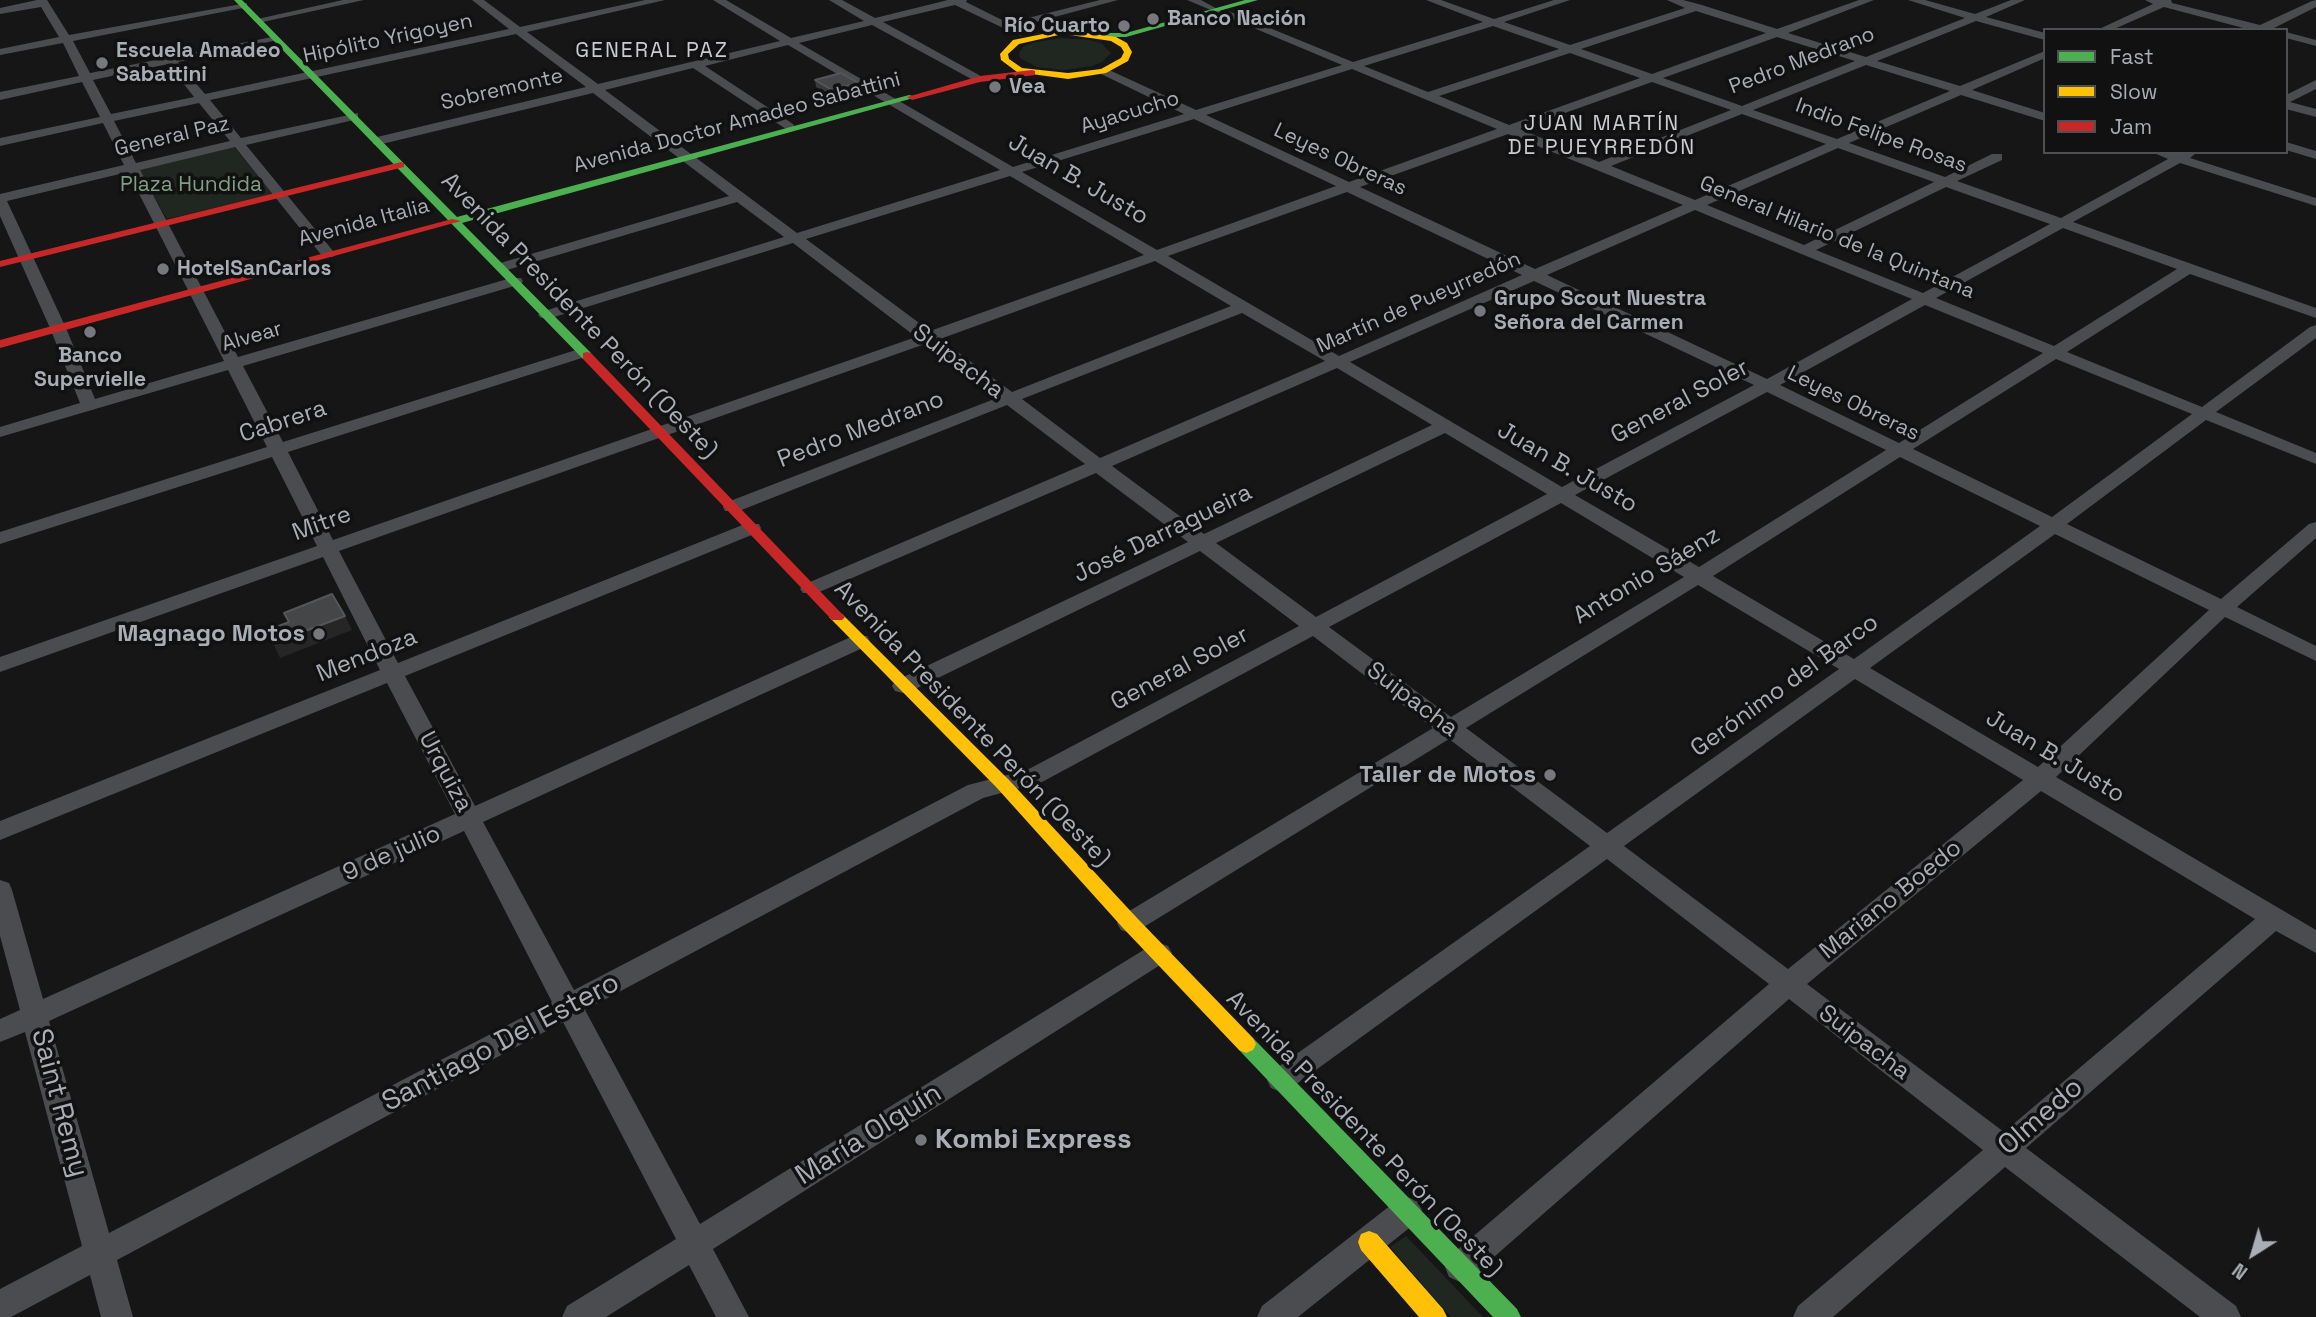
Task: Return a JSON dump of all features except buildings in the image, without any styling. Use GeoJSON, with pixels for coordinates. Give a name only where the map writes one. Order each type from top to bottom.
{"type":"FeatureCollection","features":[{"type":"Feature","properties":{"kind":"main road"},"geometry":{"type":"LineString","coordinates":[[1124,45],[1134,38],[1254,0]]}},
{"type":"Feature","properties":{"kind":"main road"},"geometry":{"type":"LineString","coordinates":[[1028,37],[1063,32],[1126,34],[1272,0]]}},
{"type":"Feature","properties":{"kind":"main road","name":"Avenida Presidente Perón (Oeste)"},"geometry":{"type":"LineString","coordinates":[[240,3],[516,281],[903,686],[1003,784],[1158,953],[1509,1317]]}},
{"type":"Feature","properties":{"kind":"main road"},"geometry":{"type":"LineString","coordinates":[[1005,60],[1032,73],[1068,76],[1102,71],[1125,59],[1128,52],[1124,45],[1098,35]]}},
{"type":"Feature","properties":{"kind":"main road","name":"Avenida Doctor Amadeo Sabattini"},"geometry":{"type":"LineString","coordinates":[[453,218],[975,77],[995,69],[1005,60],[1007,47],[1028,37]]}},
{"type":"Feature","properties":{"kind":"main road","name":"Avenida Doctor Amadeo Sabattini"},"geometry":{"type":"LineString","coordinates":[[686,156],[789,127],[992,77],[1032,73]]}},
{"type":"Feature","properties":{"kind":"main road"},"geometry":{"type":"LineString","coordinates":[[0,264],[401,165]]}},
{"type":"Feature","properties":{"kind":"main road","name":"Avenida Italia"},"geometry":{"type":"LineString","coordinates":[[0,344],[453,218]]}},
{"type":"Feature","properties":{"kind":"main road"},"geometry":{"type":"LineString","coordinates":[[1369,1242],[1435,1317]]}},
{"type":"Feature","properties":{"kind":"street"},"geometry":{"type":"LineString","coordinates":[[258,20],[359,0]]}},
{"type":"Feature","properties":{"kind":"street","name":"Suipacha"},"geometry":{"type":"LineString","coordinates":[[477,0],[1607,846],[2225,1317]]}},
{"type":"Feature","properties":{"kind":"street","name":"Hipólito Yrigoyen"},"geometry":{"type":"LineString","coordinates":[[0,142],[660,0]]}},
{"type":"Feature","properties":{"kind":"street","name":"Juan B. Justo"},"geometry":{"type":"LineString","coordinates":[[718,0],[1338,362],[2316,943]]}},
{"type":"Feature","properties":{"kind":"street"},"geometry":{"type":"LineString","coordinates":[[834,0],[975,77]]}},
{"type":"Feature","properties":{"kind":"street"},"geometry":{"type":"LineString","coordinates":[[1008,26],[1113,0]]}},
{"type":"Feature","properties":{"kind":"street","name":"General Hilario de la Quintana"},"geometry":{"type":"LineString","coordinates":[[1192,0],[2316,459]]}},
{"type":"Feature","properties":{"kind":"street","name":"Indio Felipe Rosas"},"geometry":{"type":"LineString","coordinates":[[1431,0],[2316,313]]}},
{"type":"Feature","properties":{"kind":"street","name":"Ayacucho"},"geometry":{"type":"LineString","coordinates":[[546,315],[1565,0]]}},
{"type":"Feature","properties":{"kind":"street"},"geometry":{"type":"LineString","coordinates":[[1672,0],[2043,116]]}},
{"type":"Feature","properties":{"kind":"street"},"geometry":{"type":"LineString","coordinates":[[1428,96],[1718,0]]}},
{"type":"Feature","properties":{"kind":"street","name":"Mitre"},"geometry":{"type":"LineString","coordinates":[[0,665],[642,437],[662,433],[928,339],[1869,0]]}},
{"type":"Feature","properties":{"kind":"street"},"geometry":{"type":"LineString","coordinates":[[1913,0],[2043,36]]}},
{"type":"Feature","properties":{"kind":"street","name":"Pedro Medrano"},"geometry":{"type":"LineString","coordinates":[[1600,166],[2020,0]]}},
{"type":"Feature","properties":{"kind":"street"},"geometry":{"type":"LineString","coordinates":[[2150,0],[2168,2],[2259,28]]}},
{"type":"Feature","properties":{"kind":"street"},"geometry":{"type":"LineString","coordinates":[[0,10],[43,1]]}},
{"type":"Feature","properties":{"kind":"street","name":"Urquiza"},"geometry":{"type":"LineString","coordinates":[[43,1],[66,39],[568,1008],[733,1317]]}},
{"type":"Feature","properties":{"kind":"street"},"geometry":{"type":"LineString","coordinates":[[957,1],[1028,37]]}},
{"type":"Feature","properties":{"kind":"street","name":"Sobremonte"},"geometry":{"type":"LineString","coordinates":[[378,141],[957,1]]}},
{"type":"Feature","properties":{"kind":"street"},"geometry":{"type":"LineString","coordinates":[[2107,28],[2168,2]]}},
{"type":"Feature","properties":{"kind":"street"},"geometry":{"type":"LineString","coordinates":[[0,52],[240,3]]}},
{"type":"Feature","properties":{"kind":"street"},"geometry":{"type":"LineString","coordinates":[[2264,28],[2316,3]]}},
{"type":"Feature","properties":{"kind":"street"},"geometry":{"type":"LineString","coordinates":[[2288,36],[2316,43]]}},
{"type":"Feature","properties":{"kind":"street"},"geometry":{"type":"LineString","coordinates":[[0,96],[273,38]]}},
{"type":"Feature","properties":{"kind":"street","name":"Martín de Pueyrredón"},"geometry":{"type":"LineString","coordinates":[[810,589],[2043,55]]}},
{"type":"Feature","properties":{"kind":"street"},"geometry":{"type":"LineString","coordinates":[[171,60],[328,254]]}},
{"type":"Feature","properties":{"kind":"street"},"geometry":{"type":"LineString","coordinates":[[696,65],[789,127]]}},
{"type":"Feature","properties":{"kind":"street","name":"Leyes Obreras"},"geometry":{"type":"LineString","coordinates":[[1102,71],[1768,386],[2316,654]]}},
{"type":"Feature","properties":{"kind":"street"},"geometry":{"type":"LineString","coordinates":[[2288,102],[2316,84]]}},
{"type":"Feature","properties":{"kind":"street"},"geometry":{"type":"LineString","coordinates":[[2288,104],[2316,114]]}},
{"type":"Feature","properties":{"kind":"street","name":"General Paz"},"geometry":{"type":"LineString","coordinates":[[0,199],[354,116]]}},
{"type":"Feature","properties":{"kind":"street"},"geometry":{"type":"LineString","coordinates":[[2288,147],[2316,155]]}},
{"type":"Feature","properties":{"kind":"street"},"geometry":{"type":"LineString","coordinates":[[2185,156],[2316,202]]}},
{"type":"Feature","properties":{"kind":"street","name":"General Soler"},"geometry":{"type":"LineString","coordinates":[[1003,784],[1034,776],[1315,627],[1768,386],[2185,156]]}},
{"type":"Feature","properties":{"kind":"street"},"geometry":{"type":"LineString","coordinates":[[1804,250],[1997,157]]}},
{"type":"Feature","properties":{"kind":"street"},"geometry":{"type":"LineString","coordinates":[[502,267],[739,197]]}},
{"type":"Feature","properties":{"kind":"street"},"geometry":{"type":"LineString","coordinates":[[0,199],[89,405]]}},
{"type":"Feature","properties":{"kind":"street","name":"Antonio Sáenz"},"geometry":{"type":"LineString","coordinates":[[1130,923],[1699,576],[2189,268]]}},
{"type":"Feature","properties":{"kind":"street","name":"Alvear"},"geometry":{"type":"LineString","coordinates":[[0,432],[516,281]]}},
{"type":"Feature","properties":{"kind":"street","name":"Pedro Medrano"},"geometry":{"type":"LineString","coordinates":[[732,507],[1243,307]]}},
{"type":"Feature","properties":{"kind":"street","name":"Gerónimo del Barco"},"geometry":{"type":"LineString","coordinates":[[1281,1080],[2053,526],[2316,330]]}},
{"type":"Feature","properties":{"kind":"street","name":"Cabrera"},"geometry":{"type":"LineString","coordinates":[[0,538],[582,353]]}},
{"type":"Feature","properties":{"kind":"street","name":"José Darragueira"},"geometry":{"type":"LineString","coordinates":[[903,686],[1445,426]]}},
{"type":"Feature","properties":{"kind":"street","name":"Mendoza"},"geometry":{"type":"LineString","coordinates":[[0,831],[752,528]]}},
{"type":"Feature","properties":{"kind":"street","name":"Mariano Boedo"},"geometry":{"type":"LineString","coordinates":[[1460,1267],[1788,984],[2040,779],[2223,608],[2316,528]]}},
{"type":"Feature","properties":{"kind":"street","name":"9 de julio"},"geometry":{"type":"LineString","coordinates":[[0,1031],[860,641]]}},
{"type":"Feature","properties":{"kind":"street","name":"Santiago Del Estero"},"geometry":{"type":"LineString","coordinates":[[0,1306],[976,791],[1003,784]]}},
{"type":"Feature","properties":{"kind":"street","name":"Saint Remy"},"geometry":{"type":"LineString","coordinates":[[0,890],[117,1317]]}},
{"type":"Feature","properties":{"kind":"street","name":"Olmedo"},"geometry":{"type":"LineString","coordinates":[[1809,1317],[2274,918]]}},
{"type":"Feature","properties":{"kind":"street","name":"María Olguín"},"geometry":{"type":"LineString","coordinates":[[578,1317],[1158,953]]}},
{"type":"Feature","properties":{"kind":"street"},"geometry":{"type":"LineString","coordinates":[[1273,1317],[1407,1211]]}},
{"type":"Feature","properties":{"kind":"green space"},"geometry":{"type":"Polygon","coordinates":[[[1060,38],[1101,43],[1111,53],[1102,62],[1092,66],[1064,70],[1037,67],[1020,58],[1019,53],[1023,47],[1060,38]]]}},
{"type":"Feature","properties":{"kind":"green space","name":"Plaza Hundida"},"geometry":{"type":"Polygon","coordinates":[[[233,146],[273,194],[167,219],[138,168],[233,146]]]}},
{"type":"Feature","properties":{"kind":"green space"},"geometry":{"type":"Polygon","coordinates":[[[1406,1236],[1483,1317],[1451,1317],[1390,1247],[1406,1236]]]}},
{"type":"Feature","properties":{"kind":"traffic: fast"},"geometry":{"type":"LineString","coordinates":[[238,0],[587,356]]}},
{"type":"Feature","properties":{"kind":"traffic: fast"},"geometry":{"type":"LineString","coordinates":[[1099,35],[1126,35],[1254,0]]}},
{"type":"Feature","properties":{"kind":"traffic: fast"},"geometry":{"type":"LineString","coordinates":[[456,221],[912,97]]}},
{"type":"Feature","properties":{"kind":"traffic: fast"},"geometry":{"type":"LineString","coordinates":[[1246,1044],[1509,1317]]}},
{"type":"Feature","properties":{"kind":"traffic: slow"},"geometry":{"type":"LineString","coordinates":[[1063,32],[1113,39],[1124,45],[1128,52],[1125,59],[1103,71],[1068,76],[1020,70],[1005,60],[1004,54],[1016,42],[1063,32]]}},
{"type":"Feature","properties":{"kind":"traffic: slow"},"geometry":{"type":"LineString","coordinates":[[837,617],[1003,784],[1130,923],[1246,1044]]}},
{"type":"Feature","properties":{"kind":"traffic: slow"},"geometry":{"type":"LineString","coordinates":[[1369,1242],[1435,1317]]}},
{"type":"Feature","properties":{"kind":"traffic: jam"},"geometry":{"type":"LineString","coordinates":[[912,97],[980,79],[1032,73]]}},
{"type":"Feature","properties":{"kind":"traffic: jam"},"geometry":{"type":"LineString","coordinates":[[0,264],[401,165]]}},
{"type":"Feature","properties":{"kind":"traffic: jam"},"geometry":{"type":"LineString","coordinates":[[0,344],[456,221]]}},
{"type":"Feature","properties":{"kind":"traffic: jam"},"geometry":{"type":"LineString","coordinates":[[587,356],[837,617]]}},
{"type":"Feature","properties":{"kind":"place","name":"Banco Nación"},"geometry":{"type":"Point","coordinates":[1153,19]}},
{"type":"Feature","properties":{"kind":"place","name":"Río Cuarto"},"geometry":{"type":"Point","coordinates":[1124,26]}},
{"type":"Feature","properties":{"kind":"place","name":"Escuela Amadeo Sabattini"},"geometry":{"type":"Point","coordinates":[102,63]}},
{"type":"Feature","properties":{"kind":"place","name":"Vea"},"geometry":{"type":"Point","coordinates":[995,87]}},
{"type":"Feature","properties":{"kind":"place","name":"HotelSanCarlos"},"geometry":{"type":"Point","coordinates":[163,269]}},
{"type":"Feature","properties":{"kind":"place","name":"Grupo Scout Nuestra Señora del Carmen"},"geometry":{"type":"Point","coordinates":[1480,311]}},
{"type":"Feature","properties":{"kind":"place","name":"Banco Supervielle"},"geometry":{"type":"Point","coordinates":[90,332]}},
{"type":"Feature","properties":{"kind":"place","name":"Magnago Motos"},"geometry":{"type":"Point","coordinates":[319,634]}},
{"type":"Feature","properties":{"kind":"place","name":"Taller de Motos"},"geometry":{"type":"Point","coordinates":[1550,775]}},
{"type":"Feature","properties":{"kind":"place","name":"Kombi Express"},"geometry":{"type":"Point","coordinates":[921,1140]}},
{"type":"Feature","properties":{"kind":"district","name":"GENERAL PAZ"},"geometry":{"type":"Point","coordinates":[652,51]}},
{"type":"Feature","properties":{"kind":"district","name":"JUAN MARTÍN DE PUEYRREDÓN"},"geometry":{"type":"Point","coordinates":[1602,136]}}]}
